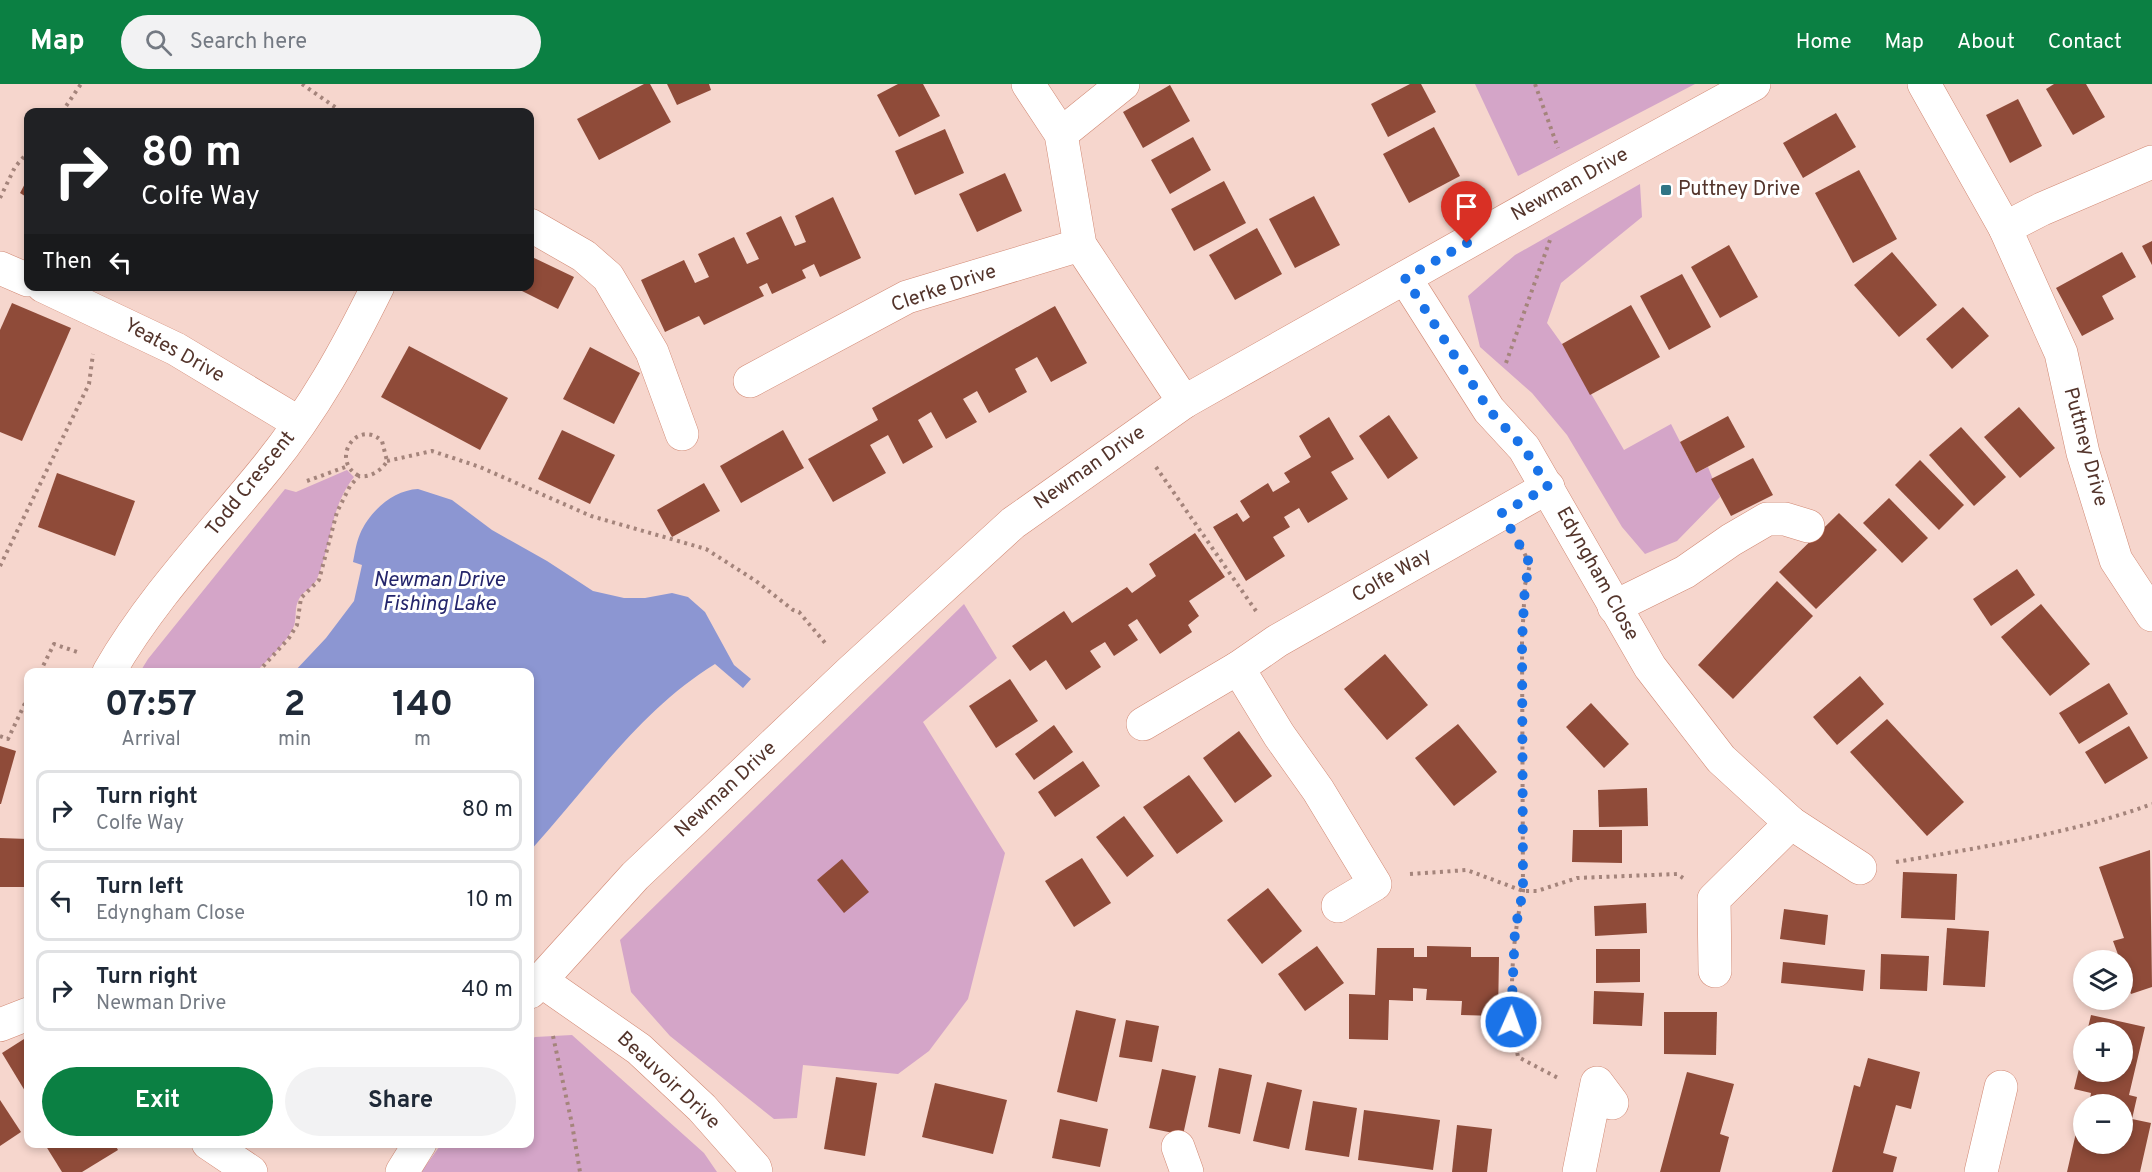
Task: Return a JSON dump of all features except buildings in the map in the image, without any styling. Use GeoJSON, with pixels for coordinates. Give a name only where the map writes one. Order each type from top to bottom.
{"type":"FeatureCollection","features":[{"type":"Feature","properties":{"kind":"street"},"geometry":{"type":"LineString","coordinates":[[1028,84],[1061,134],[1080,245],[1184,402]]}},
{"type":"Feature","properties":{"kind":"street"},"geometry":{"type":"LineString","coordinates":[[1061,134],[1123,84]]}},
{"type":"Feature","properties":{"kind":"street","name":"Newman Drive"},"geometry":{"type":"LineString","coordinates":[[535,986],[635,876],[850,672],[1013,523],[1184,402],[1571,184],[1754,84]]}},
{"type":"Feature","properties":{"kind":"street","name":"Puttney Drive"},"geometry":{"type":"LineString","coordinates":[[1924,84],[2005,228],[2061,353],[2083,453],[2116,560],[2152,615]]}},
{"type":"Feature","properties":{"kind":"street"},"geometry":{"type":"LineString","coordinates":[[2005,228],[2042,209],[2152,162]]}},
{"type":"Feature","properties":{"kind":"street"},"geometry":{"type":"LineString","coordinates":[[534,227],[584,256],[608,277],[652,352],[682,434]]}},
{"type":"Feature","properties":{"kind":"street","name":"Clerke Drive"},"geometry":{"type":"LineString","coordinates":[[750,381],[907,297],[1080,245]]}},
{"type":"Feature","properties":{"kind":"street"},"geometry":{"type":"LineString","coordinates":[[0,268],[24,278]]}},
{"type":"Feature","properties":{"kind":"street","name":"Edyngham Close"},"geometry":{"type":"LineString","coordinates":[[1405,278],[1489,410],[1524,448],[1650,667],[1721,759],[1791,823],[1860,868]]}},
{"type":"Feature","properties":{"kind":"street","name":"Yeates Drive"},"geometry":{"type":"LineString","coordinates":[[54,291],[99,311],[206,366],[299,423]]}},
{"type":"Feature","properties":{"kind":"street","name":"Todd Crescent"},"geometry":{"type":"LineString","coordinates":[[112,668],[145,617],[270,464],[299,423],[341,360],[376,291]]}},
{"type":"Feature","properties":{"kind":"street","name":"Colfe Way"},"geometry":{"type":"LineString","coordinates":[[1143,724],[1238,668],[1277,641],[1548,487]]}},
{"type":"Feature","properties":{"kind":"street"},"geometry":{"type":"LineString","coordinates":[[1614,607],[1685,572],[1731,540],[1767,519],[1785,519],[1808,526]]}},
{"type":"Feature","properties":{"kind":"street"},"geometry":{"type":"LineString","coordinates":[[1238,668],[1279,735],[1318,790],[1375,884],[1338,906]]}},
{"type":"Feature","properties":{"kind":"street"},"geometry":{"type":"LineString","coordinates":[[1715,971],[1714,899],[1791,823]]}},
{"type":"Feature","properties":{"kind":"street","name":"Beauvoir Drive"},"geometry":{"type":"LineString","coordinates":[[535,986],[639,1049],[702,1108],[755,1168],[756,1172]]}},
{"type":"Feature","properties":{"kind":"street"},"geometry":{"type":"LineString","coordinates":[[0,1025],[24,1016]]}},
{"type":"Feature","properties":{"kind":"street"},"geometry":{"type":"LineString","coordinates":[[1981,1172],[2001,1087]]}},
{"type":"Feature","properties":{"kind":"street"},"geometry":{"type":"LineString","coordinates":[[1579,1172],[1604,1093]]}},
{"type":"Feature","properties":{"kind":"street"},"geometry":{"type":"LineString","coordinates":[[215,1148],[251,1172]]}},
{"type":"Feature","properties":{"kind":"street"},"geometry":{"type":"LineString","coordinates":[[402,1172],[417,1148]]}},
{"type":"Feature","properties":{"kind":"path"},"geometry":{"type":"LineString","coordinates":[[65,108],[81,84]]}},
{"type":"Feature","properties":{"kind":"path"},"geometry":{"type":"LineString","coordinates":[[302,84],[336,108]]}},
{"type":"Feature","properties":{"kind":"path"},"geometry":{"type":"LineString","coordinates":[[1535,84],[1571,184]]}},
{"type":"Feature","properties":{"kind":"path"},"geometry":{"type":"LineString","coordinates":[[0,198],[15,167],[24,157]]}},
{"type":"Feature","properties":{"kind":"path"},"geometry":{"type":"LineString","coordinates":[[1489,410],[1551,238]]}},
{"type":"Feature","properties":{"kind":"path"},"geometry":{"type":"LineString","coordinates":[[0,566],[89,384],[99,311]]}},
{"type":"Feature","properties":{"kind":"path"},"geometry":{"type":"LineString","coordinates":[[387,461],[385,447],[378,437],[364,434],[349,442],[345,457],[350,469],[359,476],[364,477],[375,473],[387,461],[432,452],[480,467],[591,516],[706,549],[799,612],[850,672]]}},
{"type":"Feature","properties":{"kind":"path"},"geometry":{"type":"LineString","coordinates":[[1135,436],[1277,641]]}},
{"type":"Feature","properties":{"kind":"path"},"geometry":{"type":"LineString","coordinates":[[262,668],[289,638],[297,625],[301,598],[318,584],[337,512],[350,486],[359,476]]}},
{"type":"Feature","properties":{"kind":"path"},"geometry":{"type":"LineString","coordinates":[[1502,513],[1530,564],[1525,585],[1522,641],[1523,891],[1515,930],[1511,1022],[1518,1057],[1557,1079],[1604,1093]]}},
{"type":"Feature","properties":{"kind":"path"},"geometry":{"type":"LineString","coordinates":[[0,736],[8,739],[24,705]]}},
{"type":"Feature","properties":{"kind":"path"},"geometry":{"type":"LineString","coordinates":[[1860,868],[2054,832],[2110,819],[2152,804]]}},
{"type":"Feature","properties":{"kind":"path"},"geometry":{"type":"LineString","coordinates":[[1375,884],[1417,873],[1467,870],[1523,891],[1537,891],[1577,878],[1677,874],[1714,899]]}},
{"type":"Feature","properties":{"kind":"path"},"geometry":{"type":"LineString","coordinates":[[535,986],[572,1124],[580,1172]]}},
{"type":"Feature","properties":{"kind":"shaded area"},"geometry":{"type":"Polygon","coordinates":[[[1475,84],[1695,84],[1518,176],[1475,84]]]}},
{"type":"Feature","properties":{"kind":"shaded area"},"geometry":{"type":"Polygon","coordinates":[[[1640,184],[1642,217],[1561,283],[1547,323],[1562,344],[1624,450],[1671,424],[1696,473],[1708,467],[1720,497],[1677,541],[1645,554],[1622,527],[1567,435],[1532,393],[1480,347],[1468,296],[1515,255],[1640,184]]]}},
{"type":"Feature","properties":{"kind":"shaded area"},"geometry":{"type":"Polygon","coordinates":[[[347,470],[354,477],[335,514],[317,579],[299,599],[294,626],[287,639],[260,668],[142,668],[285,489],[296,492],[347,470]]]}},
{"type":"Feature","properties":{"kind":"shaded area"},"geometry":{"type":"Polygon","coordinates":[[[964,604],[997,658],[923,722],[1005,853],[968,999],[929,1051],[898,1074],[803,1065],[797,1118],[774,1119],[670,1036],[631,992],[620,940],[964,604]]]}},
{"type":"Feature","properties":{"kind":"shaded area"},"geometry":{"type":"Polygon","coordinates":[[[572,1035],[704,1153],[717,1172],[421,1172],[438,1148],[534,1148],[535,1037],[572,1035]]]}},
{"type":"Feature","properties":{"kind":"water","name":"Newman Drive Fishing Lake"},"geometry":{"type":"Polygon","coordinates":[[[418,489],[452,500],[492,530],[547,561],[593,591],[624,598],[645,598],[672,593],[688,597],[705,612],[734,665],[751,679],[743,688],[715,664],[688,683],[663,704],[616,751],[534,846],[534,668],[298,668],[326,638],[354,601],[362,565],[353,562],[364,526],[383,504],[409,490],[418,489]]]}},
{"type":"Feature","properties":{"kind":"place","name":"Puttney Drive"},"geometry":{"type":"Point","coordinates":[1666,190]}},
{"type":"Feature","properties":{"kind":"route"},"geometry":{"type":"LineString","coordinates":[[1467,243],[1405,278],[1489,410],[1524,448],[1548,487],[1502,513],[1530,564],[1525,585],[1522,641],[1523,891],[1515,930],[1511,1022]]}}]}
